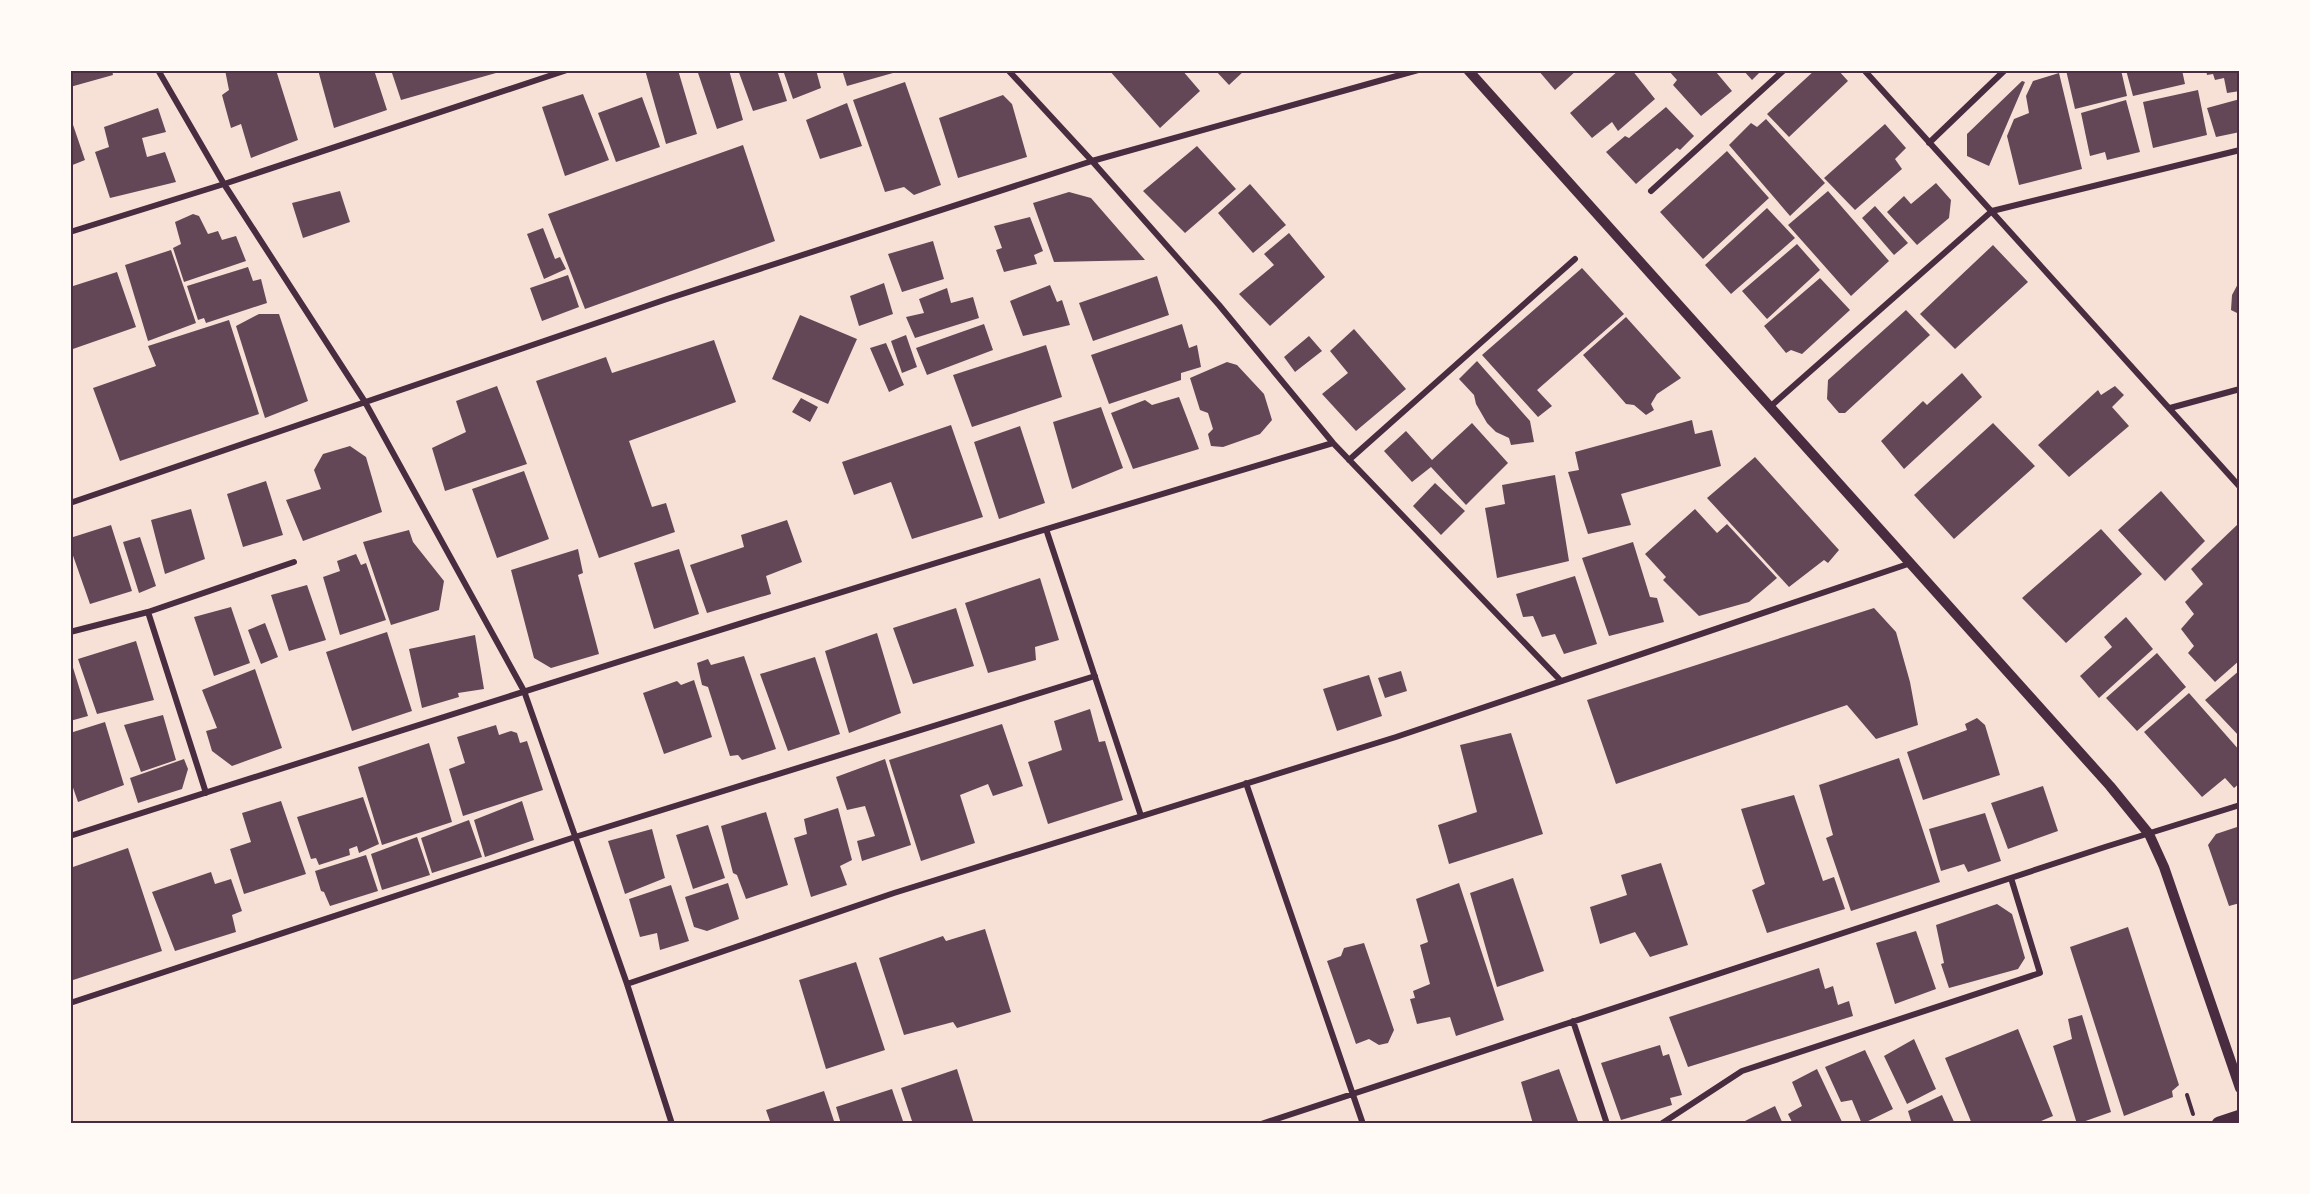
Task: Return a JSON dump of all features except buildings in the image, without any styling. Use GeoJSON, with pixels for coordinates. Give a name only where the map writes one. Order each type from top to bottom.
{"type":"FeatureCollection","features":[{"type":"Feature","properties":{"kind":"main road"},"geometry":{"type":"LineString","coordinates":[[2219,1124],[2240,1117]]}},
{"type":"Feature","properties":{"kind":"street"},"geometry":{"type":"LineString","coordinates":[[158,70],[224,184],[365,402],[524,691],[627,984],[672,1124]]}},
{"type":"Feature","properties":{"kind":"street"},"geometry":{"type":"LineString","coordinates":[[70,232],[224,184],[567,70]]}},
{"type":"Feature","properties":{"kind":"street"},"geometry":{"type":"LineString","coordinates":[[1008,70],[1092,161],[1218,305],[1333,443],[1561,681]]}},
{"type":"Feature","properties":{"kind":"street"},"geometry":{"type":"LineString","coordinates":[[70,503],[678,295],[1092,161],[1418,70]]}},
{"type":"Feature","properties":{"kind":"street"},"geometry":{"type":"LineString","coordinates":[[1468,70],[2110,786],[2149,834],[2164,867],[2240,1088]]}},
{"type":"Feature","properties":{"kind":"street"},"geometry":{"type":"LineString","coordinates":[[1651,191],[1784,70]]}},
{"type":"Feature","properties":{"kind":"street"},"geometry":{"type":"LineString","coordinates":[[1864,70],[2240,487]]}},
{"type":"Feature","properties":{"kind":"street"},"geometry":{"type":"LineString","coordinates":[[1929,143],[2005,70]]}},
{"type":"Feature","properties":{"kind":"street"},"geometry":{"type":"LineString","coordinates":[[1771,406],[1992,211],[2240,150]]}},
{"type":"Feature","properties":{"kind":"street"},"geometry":{"type":"LineString","coordinates":[[1349,460],[1575,259]]}},
{"type":"Feature","properties":{"kind":"street"},"geometry":{"type":"LineString","coordinates":[[2170,408],[2240,389]]}},
{"type":"Feature","properties":{"kind":"street"},"geometry":{"type":"LineString","coordinates":[[70,836],[524,691],[1333,443]]}},
{"type":"Feature","properties":{"kind":"street"},"geometry":{"type":"LineString","coordinates":[[1047,529],[1141,816]]}},
{"type":"Feature","properties":{"kind":"street"},"geometry":{"type":"LineString","coordinates":[[70,633],[148,612],[294,562]]}},
{"type":"Feature","properties":{"kind":"street"},"geometry":{"type":"LineString","coordinates":[[627,984],[894,893],[1396,737],[1911,563]]}},
{"type":"Feature","properties":{"kind":"street"},"geometry":{"type":"LineString","coordinates":[[148,612],[206,793]]}},
{"type":"Feature","properties":{"kind":"street"},"geometry":{"type":"LineString","coordinates":[[70,1003],[574,837],[1095,676]]}},
{"type":"Feature","properties":{"kind":"street"},"geometry":{"type":"LineString","coordinates":[[1246,783],[1363,1124]]}},
{"type":"Feature","properties":{"kind":"street"},"geometry":{"type":"LineString","coordinates":[[1261,1124],[2240,805]]}},
{"type":"Feature","properties":{"kind":"street"},"geometry":{"type":"LineString","coordinates":[[1661,1124],[1742,1071],[2040,973],[2012,878]]}},
{"type":"Feature","properties":{"kind":"street"},"geometry":{"type":"LineString","coordinates":[[1573,1021],[1607,1124]]}},
{"type":"Feature","properties":{"kind":"path"},"geometry":{"type":"LineString","coordinates":[[2187,1095],[2196,1124]]}}]}
